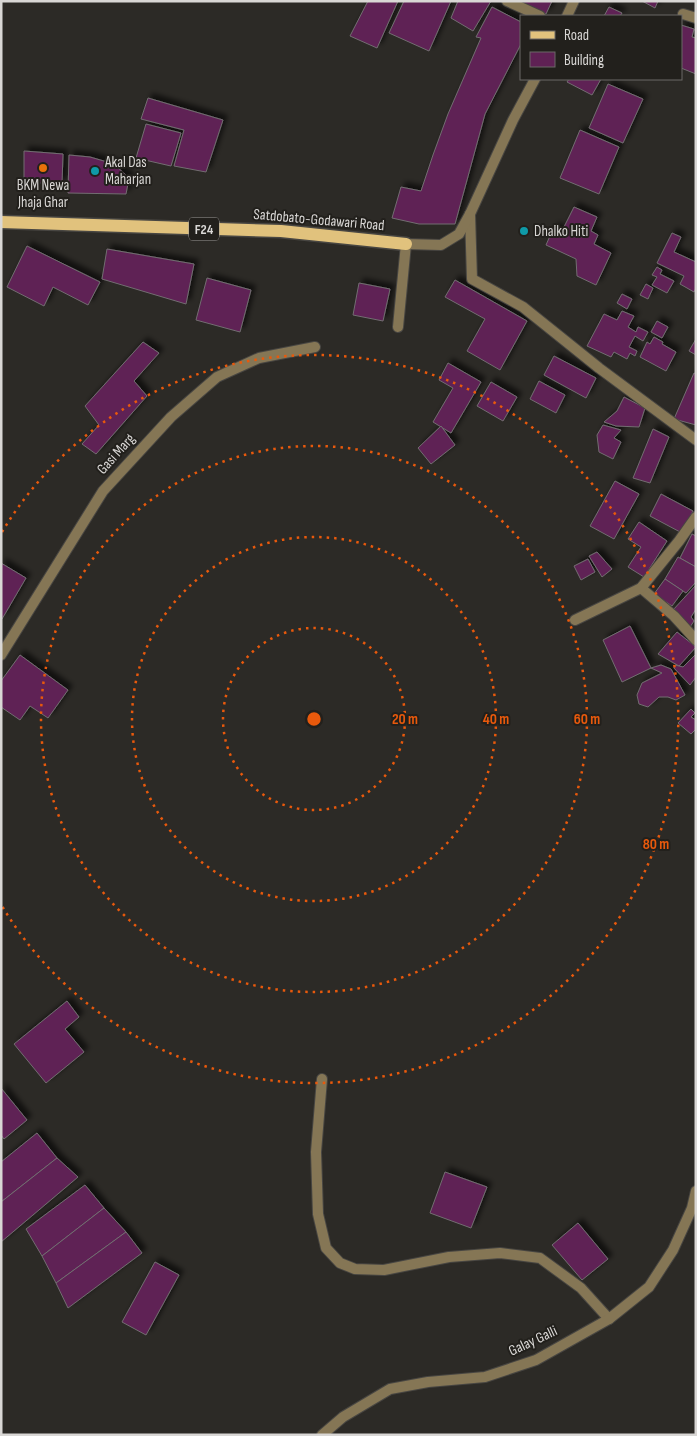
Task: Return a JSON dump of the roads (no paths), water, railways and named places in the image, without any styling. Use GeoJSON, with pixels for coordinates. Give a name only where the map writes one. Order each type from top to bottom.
{"type":"FeatureCollection","features":[{"type":"Feature","properties":{"kind":"main road","name":"Satdobato-Godawari Road"},"geometry":{"type":"LineString","coordinates":[[1,222],[282,231],[406,244]]}},
{"type":"Feature","properties":{"kind":"street"},"geometry":{"type":"LineString","coordinates":[[507,1],[538,15]]}},
{"type":"Feature","properties":{"kind":"street"},"geometry":{"type":"LineString","coordinates":[[567,15],[574,1]]}},
{"type":"Feature","properties":{"kind":"street"},"geometry":{"type":"LineString","coordinates":[[683,14],[696,18]]}},
{"type":"Feature","properties":{"kind":"street","name":"Satdobato-Godawari Road"},"geometry":{"type":"LineString","coordinates":[[406,244],[441,245],[459,234],[513,120],[534,80]]}},
{"type":"Feature","properties":{"kind":"street"},"geometry":{"type":"LineString","coordinates":[[470,214],[472,278],[523,307],[599,368],[696,440]]}},
{"type":"Feature","properties":{"kind":"street"},"geometry":{"type":"LineString","coordinates":[[398,326],[406,244]]}},
{"type":"Feature","properties":{"kind":"street","name":"Gasi Marg"},"geometry":{"type":"LineString","coordinates":[[1,655],[103,491],[171,417],[217,377],[259,358],[315,347]]}},
{"type":"Feature","properties":{"kind":"street"},"geometry":{"type":"LineString","coordinates":[[575,620],[641,588],[679,542],[696,517]]}},
{"type":"Feature","properties":{"kind":"street"},"geometry":{"type":"LineString","coordinates":[[641,588],[674,616],[696,640]]}},
{"type":"Feature","properties":{"kind":"street"},"geometry":{"type":"LineString","coordinates":[[322,1078],[316,1152],[318,1214],[326,1248],[340,1263],[355,1269],[384,1270],[449,1257],[500,1253],[540,1258],[581,1288],[609,1319]]}},
{"type":"Feature","properties":{"kind":"street","name":"Galay Galli"},"geometry":{"type":"LineString","coordinates":[[322,1435],[344,1416],[390,1389],[428,1382],[485,1377],[536,1360],[609,1319],[649,1287],[673,1250],[692,1208],[696,1191]]}},
{"type":"Feature","properties":{"kind":"place","name":"BKM Newa Jhaja Ghar"},"geometry":{"type":"Point","coordinates":[43,168]}},
{"type":"Feature","properties":{"kind":"place","name":"Akal Das Maharjan"},"geometry":{"type":"Point","coordinates":[95,171]}},
{"type":"Feature","properties":{"kind":"place","name":"Dhalko Hiti"},"geometry":{"type":"Point","coordinates":[524,231]}}]}
